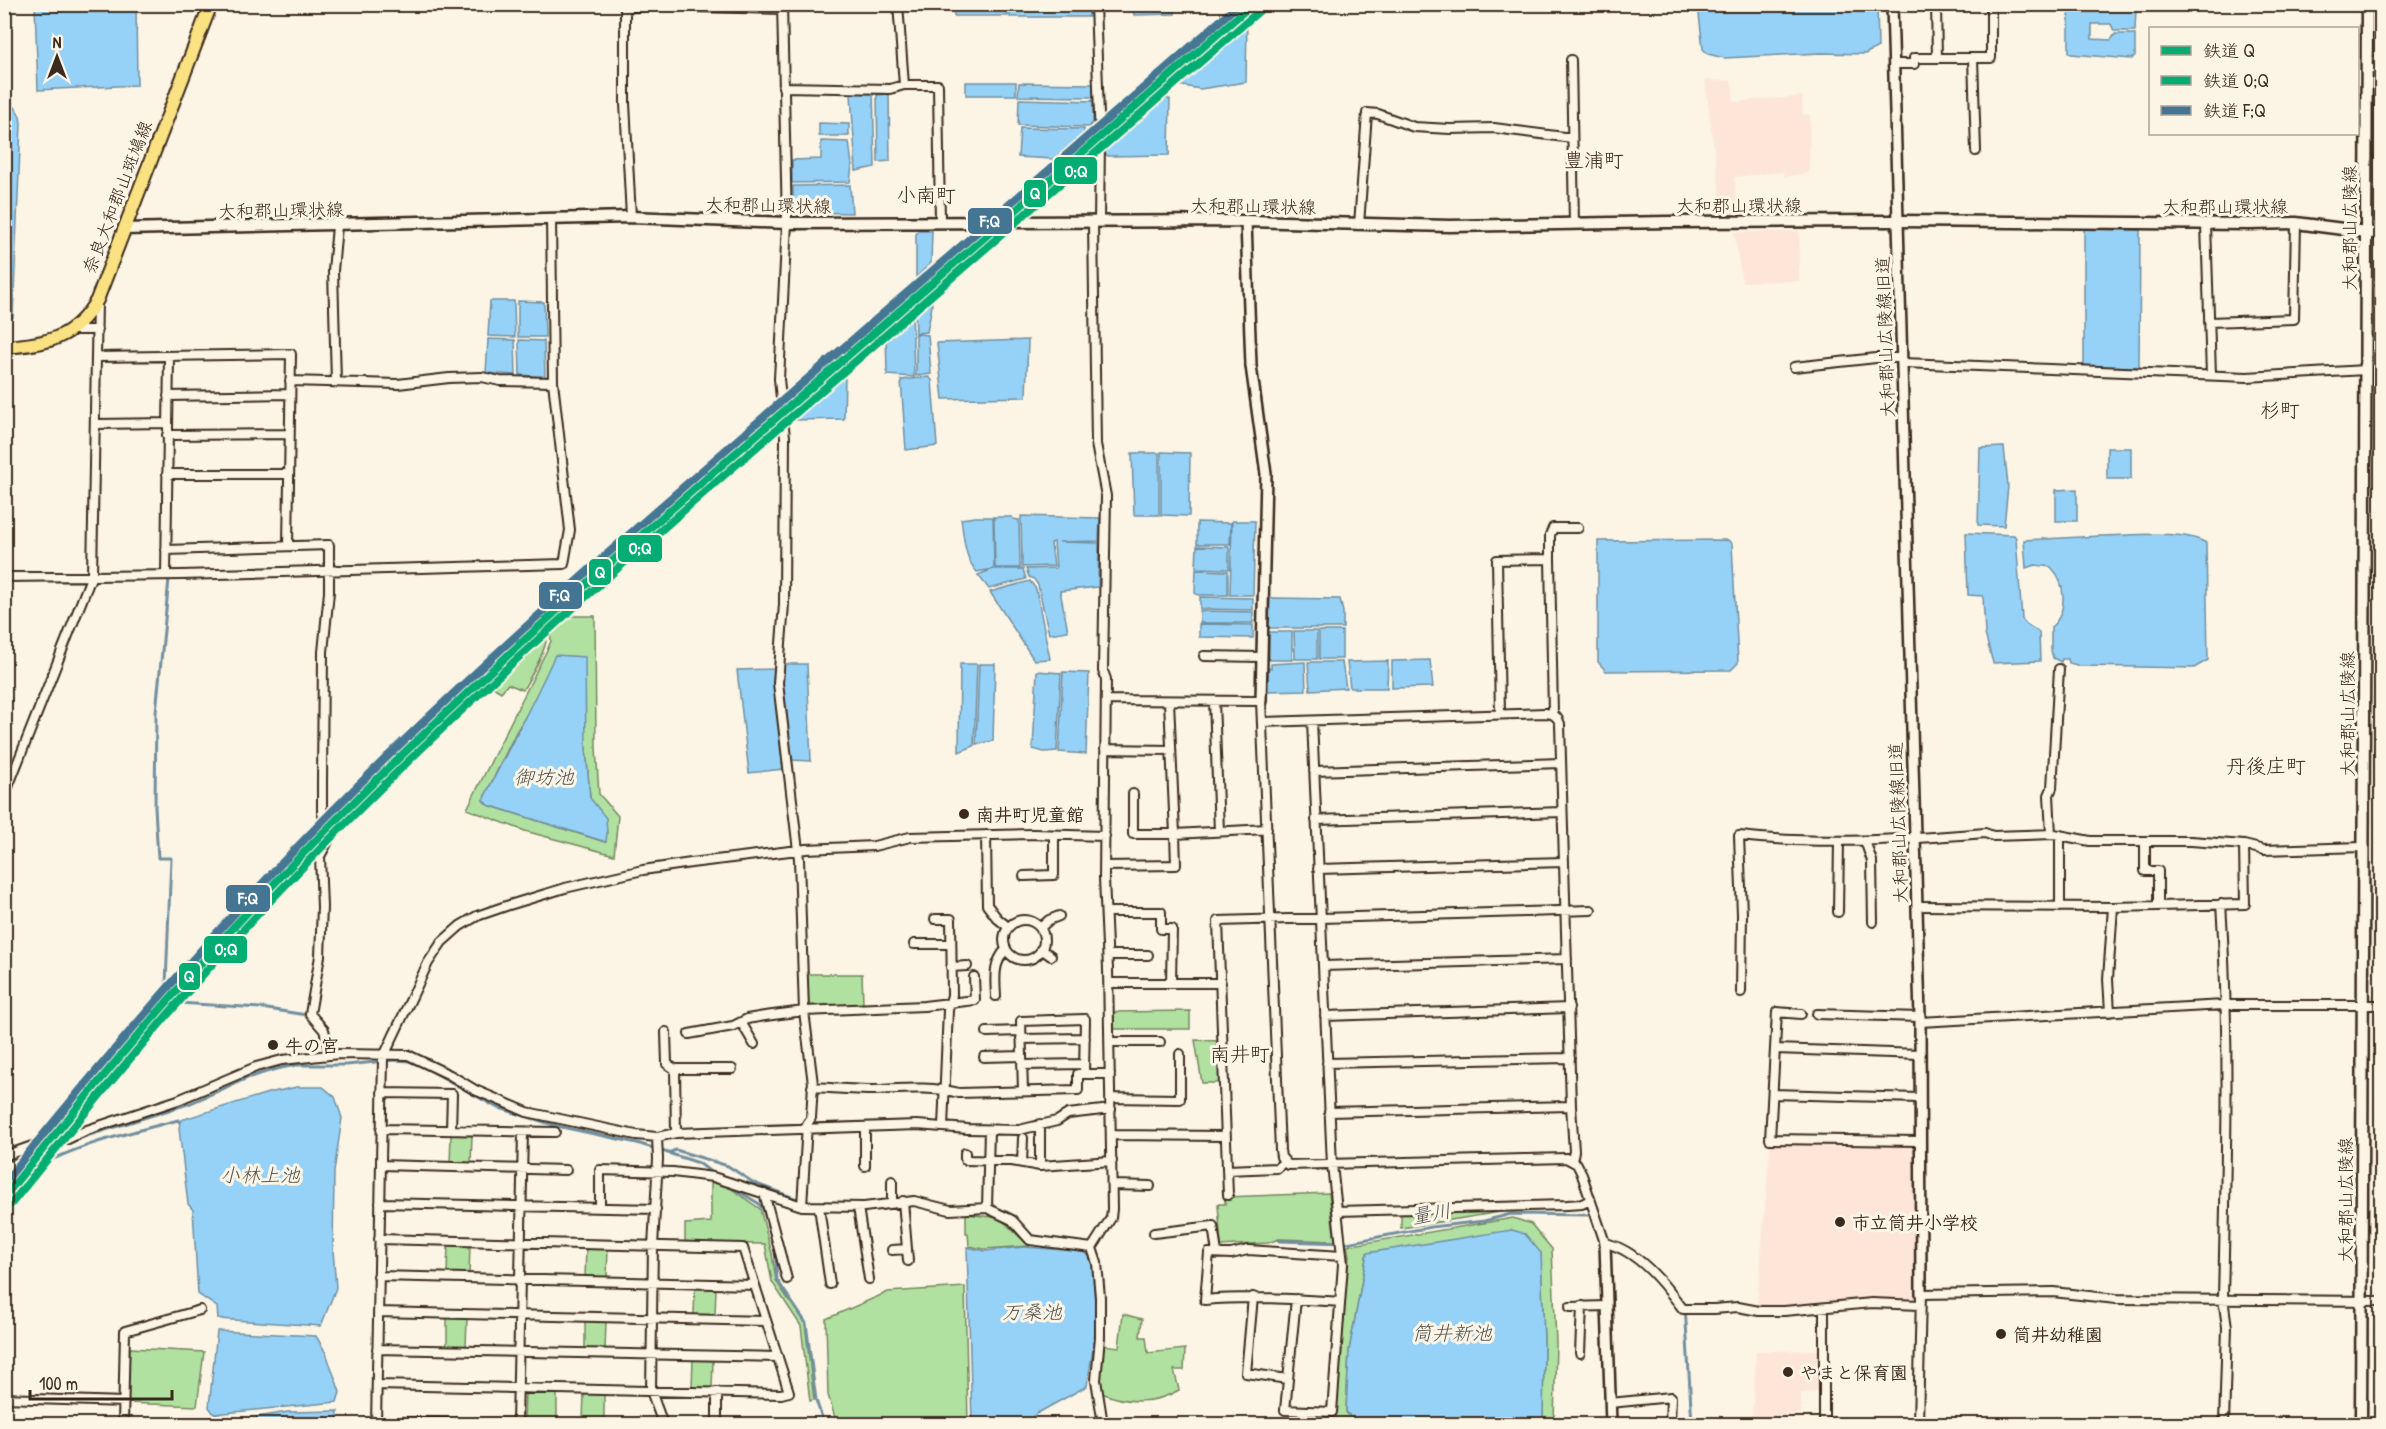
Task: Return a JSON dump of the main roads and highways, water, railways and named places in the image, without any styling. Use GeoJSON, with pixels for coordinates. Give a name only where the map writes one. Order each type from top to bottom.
{"type":"FeatureCollection","features":[{"type":"Feature","properties":{"kind":"main road","name":"奈良大和郡山斑鳩線"},"geometry":{"type":"LineString","coordinates":[[4,347],[45,342],[73,330],[89,313],[97,300],[211,4]]}},
{"type":"Feature","properties":{"kind":"main road","name":"大和郡山広陵線"},"geometry":{"type":"LineString","coordinates":[[2361,1425],[2367,4]]}},
{"type":"Feature","properties":{"kind":"main road","name":"大和郡山環状線"},"geometry":{"type":"LineString","coordinates":[[124,229],[338,226],[631,217],[786,223],[1246,221],[1359,225],[1899,221],[2296,223],[2382,234]]}},
{"type":"Feature","properties":{"kind":"water"},"geometry":{"type":"Polygon","coordinates":[[[35,5],[136,5],[137,85],[38,90],[35,5]]]}},
{"type":"Feature","properties":{"kind":"water"},"geometry":{"type":"Polygon","coordinates":[[[954,5],[1008,5],[1008,16],[954,16],[954,5]]]}},
{"type":"Feature","properties":{"kind":"water"},"geometry":{"type":"Polygon","coordinates":[[[1010,5],[1088,5],[1089,17],[1010,17],[1010,5]]]}},
{"type":"Feature","properties":{"kind":"water"},"geometry":{"type":"Polygon","coordinates":[[[1133,5],[1175,5],[1175,14],[1134,15],[1133,5]]]}},
{"type":"Feature","properties":{"kind":"water"},"geometry":{"type":"Polygon","coordinates":[[[1698,5],[1877,5],[1878,47],[1865,54],[1821,53],[1724,58],[1708,54],[1703,49],[1698,5]]]}},
{"type":"Feature","properties":{"kind":"water"},"geometry":{"type":"Polygon","coordinates":[[[2071,6],[2136,9],[2135,31],[2114,31],[2111,24],[2092,24],[2092,39],[2111,40],[2115,34],[2135,34],[2135,56],[2132,59],[2071,54],[2069,52],[2069,8],[2071,6]]]}},
{"type":"Feature","properties":{"kind":"water"},"geometry":{"type":"Polygon","coordinates":[[[1247,19],[1246,82],[1200,89],[1178,85],[1178,78],[1247,19]]]}},
{"type":"Feature","properties":{"kind":"water"},"geometry":{"type":"Polygon","coordinates":[[[966,82],[1016,82],[1016,95],[966,95],[966,82]]]}},
{"type":"Feature","properties":{"kind":"water"},"geometry":{"type":"Polygon","coordinates":[[[1019,83],[1093,84],[1093,97],[1018,96],[1019,83]]]}},
{"type":"Feature","properties":{"kind":"water"},"geometry":{"type":"Polygon","coordinates":[[[873,92],[875,167],[856,171],[851,94],[873,92]]]}},
{"type":"Feature","properties":{"kind":"water"},"geometry":{"type":"Polygon","coordinates":[[[889,94],[890,161],[878,162],[877,95],[889,94]]]}},
{"type":"Feature","properties":{"kind":"water"},"geometry":{"type":"Polygon","coordinates":[[[1019,99],[1093,101],[1093,122],[1089,127],[1018,125],[1019,99]]]}},
{"type":"Feature","properties":{"kind":"water"},"geometry":{"type":"Polygon","coordinates":[[[1156,99],[1170,99],[1169,155],[1108,156],[1103,152],[1106,141],[1156,99]]]}},
{"type":"Feature","properties":{"kind":"water"},"geometry":{"type":"Polygon","coordinates":[[[5,107],[15,107],[21,123],[13,317],[5,322],[5,107]]]}},
{"type":"Feature","properties":{"kind":"water"},"geometry":{"type":"Polygon","coordinates":[[[819,123],[849,124],[849,136],[819,136],[819,123]]]}},
{"type":"Feature","properties":{"kind":"water"},"geometry":{"type":"Polygon","coordinates":[[[1020,128],[1084,129],[1084,133],[1053,159],[1018,157],[1020,128]]]}},
{"type":"Feature","properties":{"kind":"water"},"geometry":{"type":"Polygon","coordinates":[[[821,141],[849,142],[852,165],[850,182],[792,183],[792,160],[821,159],[821,141]]]}},
{"type":"Feature","properties":{"kind":"water"},"geometry":{"type":"Polygon","coordinates":[[[850,185],[852,213],[793,212],[793,186],[850,185]]]}},
{"type":"Feature","properties":{"kind":"water"},"geometry":{"type":"Polygon","coordinates":[[[2084,229],[2140,230],[2139,367],[2084,366],[2084,229]]]}},
{"type":"Feature","properties":{"kind":"water"},"geometry":{"type":"Polygon","coordinates":[[[918,231],[932,231],[931,263],[916,277],[916,234],[918,231]]]}},
{"type":"Feature","properties":{"kind":"water"},"geometry":{"type":"Polygon","coordinates":[[[931,293],[932,306],[927,332],[916,333],[915,308],[931,293]]]}},
{"type":"Feature","properties":{"kind":"water"},"geometry":{"type":"Polygon","coordinates":[[[490,301],[514,301],[515,337],[488,336],[490,301]]]}},
{"type":"Feature","properties":{"kind":"water"},"geometry":{"type":"Polygon","coordinates":[[[518,301],[544,302],[545,337],[518,337],[518,301]]]}},
{"type":"Feature","properties":{"kind":"water"},"geometry":{"type":"Polygon","coordinates":[[[912,309],[914,377],[887,375],[886,331],[912,309]]]}},
{"type":"Feature","properties":{"kind":"water"},"geometry":{"type":"Polygon","coordinates":[[[916,334],[928,335],[931,374],[916,376],[916,334]]]}},
{"type":"Feature","properties":{"kind":"water"},"geometry":{"type":"Polygon","coordinates":[[[488,339],[515,340],[516,375],[486,373],[488,339]]]}},
{"type":"Feature","properties":{"kind":"water"},"geometry":{"type":"Polygon","coordinates":[[[519,340],[544,341],[545,377],[520,375],[519,340]]]}},
{"type":"Feature","properties":{"kind":"water"},"geometry":{"type":"Polygon","coordinates":[[[1028,340],[1026,397],[943,399],[937,343],[1028,340]]]}},
{"type":"Feature","properties":{"kind":"water"},"geometry":{"type":"Polygon","coordinates":[[[836,375],[845,376],[844,419],[793,420],[789,418],[836,375]]]}},
{"type":"Feature","properties":{"kind":"water"},"geometry":{"type":"Polygon","coordinates":[[[929,377],[932,380],[937,446],[906,450],[901,380],[929,377]]]}},
{"type":"Feature","properties":{"kind":"water"},"geometry":{"type":"Polygon","coordinates":[[[2004,447],[2008,486],[2004,526],[1978,525],[1980,448],[2004,447]]]}},
{"type":"Feature","properties":{"kind":"water"},"geometry":{"type":"Polygon","coordinates":[[[2107,448],[2131,448],[2131,479],[2107,479],[2107,448]]]}},
{"type":"Feature","properties":{"kind":"water"},"geometry":{"type":"Polygon","coordinates":[[[1161,452],[1190,453],[1189,516],[1161,515],[1161,452]]]}},
{"type":"Feature","properties":{"kind":"water"},"geometry":{"type":"Polygon","coordinates":[[[1132,453],[1159,453],[1159,515],[1134,515],[1132,453]]]}},
{"type":"Feature","properties":{"kind":"water"},"geometry":{"type":"Polygon","coordinates":[[[2077,489],[2077,521],[2056,521],[2056,490],[2077,489]]]}},
{"type":"Feature","properties":{"kind":"water"},"geometry":{"type":"Polygon","coordinates":[[[1021,516],[1100,518],[1099,541],[1059,542],[1099,543],[1098,587],[1060,591],[1068,631],[1049,634],[1038,585],[1034,579],[1029,577],[1026,569],[1056,568],[1054,542],[1051,543],[1054,566],[1022,567],[1021,516]]]}},
{"type":"Feature","properties":{"kind":"water"},"geometry":{"type":"Polygon","coordinates":[[[993,517],[994,569],[1023,569],[1026,579],[989,589],[978,575],[993,569],[977,572],[969,560],[965,547],[961,519],[993,517]]]}},
{"type":"Feature","properties":{"kind":"water"},"geometry":{"type":"Polygon","coordinates":[[[994,517],[1012,517],[1019,520],[1020,568],[995,568],[994,517]]]}},
{"type":"Feature","properties":{"kind":"water"},"geometry":{"type":"Polygon","coordinates":[[[1232,521],[1255,521],[1253,595],[1230,595],[1232,521]]]}},
{"type":"Feature","properties":{"kind":"water"},"geometry":{"type":"Polygon","coordinates":[[[1197,522],[1231,523],[1230,544],[1197,544],[1197,522]]]}},
{"type":"Feature","properties":{"kind":"water"},"geometry":{"type":"Polygon","coordinates":[[[1966,533],[2014,535],[2016,538],[2022,619],[2039,632],[2040,661],[1993,663],[1985,634],[1983,596],[1968,595],[1966,533]]]}},
{"type":"Feature","properties":{"kind":"water"},"geometry":{"type":"Polygon","coordinates":[[[2140,535],[2183,536],[2206,543],[2208,660],[2194,668],[2081,666],[2069,663],[2068,659],[2062,659],[2061,662],[2053,658],[2051,627],[2060,614],[2062,589],[2051,567],[2035,565],[2026,568],[2024,540],[2140,535]]]}},
{"type":"Feature","properties":{"kind":"water"},"geometry":{"type":"Polygon","coordinates":[[[1728,540],[1732,544],[1738,663],[1731,670],[1606,671],[1598,662],[1598,541],[1728,540]]]}},
{"type":"Feature","properties":{"kind":"water"},"geometry":{"type":"Polygon","coordinates":[[[1197,546],[1229,547],[1229,569],[1196,568],[1197,546]]]}},
{"type":"Feature","properties":{"kind":"water"},"geometry":{"type":"Polygon","coordinates":[[[1196,570],[1228,571],[1228,595],[1198,595],[1195,593],[1196,570]]]}},
{"type":"Feature","properties":{"kind":"water"},"geometry":{"type":"Polygon","coordinates":[[[1030,581],[1036,589],[1050,659],[1034,660],[990,592],[1030,581]]]}},
{"type":"Feature","properties":{"kind":"water"},"geometry":{"type":"Polygon","coordinates":[[[1200,597],[1253,598],[1253,610],[1200,609],[1200,597]]]}},
{"type":"Feature","properties":{"kind":"water"},"geometry":{"type":"Polygon","coordinates":[[[1270,598],[1340,599],[1343,628],[1269,628],[1270,598]]]}},
{"type":"Feature","properties":{"kind":"water"},"geometry":{"type":"Polygon","coordinates":[[[1200,611],[1253,612],[1253,623],[1200,623],[1200,611]]]}},
{"type":"Feature","properties":{"kind":"water"},"geometry":{"type":"Polygon","coordinates":[[[1199,624],[1253,625],[1253,638],[1199,637],[1199,624]]]}},
{"type":"Feature","properties":{"kind":"water"},"geometry":{"type":"Polygon","coordinates":[[[1294,631],[1317,631],[1317,659],[1295,659],[1294,631]]]}},
{"type":"Feature","properties":{"kind":"water"},"geometry":{"type":"Polygon","coordinates":[[[1319,631],[1342,631],[1342,659],[1319,659],[1319,631]]]}},
{"type":"Feature","properties":{"kind":"water"},"geometry":{"type":"Polygon","coordinates":[[[1269,632],[1292,632],[1292,660],[1269,660],[1269,632]]]}},
{"type":"Feature","properties":{"kind":"water","name":"御坊池"},"geometry":{"type":"Polygon","coordinates":[[[555,655],[585,657],[586,749],[590,798],[606,818],[606,842],[488,805],[483,800],[555,655]]]}},
{"type":"Feature","properties":{"kind":"water"},"geometry":{"type":"Polygon","coordinates":[[[1430,660],[1433,687],[1392,688],[1392,661],[1430,660]]]}},
{"type":"Feature","properties":{"kind":"water"},"geometry":{"type":"Polygon","coordinates":[[[1388,661],[1387,688],[1350,688],[1347,662],[1388,661]]]}},
{"type":"Feature","properties":{"kind":"water"},"geometry":{"type":"Polygon","coordinates":[[[1305,662],[1306,690],[1268,691],[1268,668],[1271,668],[1271,664],[1305,662]]]}},
{"type":"Feature","properties":{"kind":"water"},"geometry":{"type":"Polygon","coordinates":[[[1308,662],[1342,662],[1346,688],[1310,690],[1308,662]]]}},
{"type":"Feature","properties":{"kind":"water"},"geometry":{"type":"Polygon","coordinates":[[[785,664],[807,664],[811,761],[791,760],[782,689],[782,667],[785,664]]]}},
{"type":"Feature","properties":{"kind":"water"},"geometry":{"type":"Polygon","coordinates":[[[960,664],[977,664],[974,746],[959,752],[960,664]]]}},
{"type":"Feature","properties":{"kind":"water"},"geometry":{"type":"Polygon","coordinates":[[[979,664],[995,664],[993,741],[976,744],[979,664]]]}},
{"type":"Feature","properties":{"kind":"water"},"geometry":{"type":"Polygon","coordinates":[[[775,669],[774,682],[783,769],[749,773],[737,670],[775,669]]]}},
{"type":"Feature","properties":{"kind":"water"},"geometry":{"type":"Polygon","coordinates":[[[1037,671],[1061,673],[1057,751],[1044,752],[1033,749],[1037,671]]]}},
{"type":"Feature","properties":{"kind":"water"},"geometry":{"type":"Polygon","coordinates":[[[1063,672],[1089,673],[1086,754],[1059,752],[1063,672]]]}},
{"type":"Feature","properties":{"kind":"water","name":"小林上池"},"geometry":{"type":"Polygon","coordinates":[[[297,1087],[323,1087],[335,1097],[342,1118],[334,1172],[333,1250],[336,1288],[321,1326],[218,1319],[217,1307],[198,1294],[193,1210],[188,1204],[179,1128],[181,1120],[268,1093],[297,1087]]]}},
{"type":"Feature","properties":{"kind":"water","name":"筒井新池"},"geometry":{"type":"Polygon","coordinates":[[[1512,1230],[1525,1234],[1541,1253],[1544,1343],[1543,1418],[1535,1424],[1353,1421],[1346,1411],[1349,1351],[1367,1253],[1512,1230]]]}},
{"type":"Feature","properties":{"kind":"water","name":"万桑池"},"geometry":{"type":"Polygon","coordinates":[[[967,1247],[985,1251],[1024,1247],[1083,1251],[1092,1259],[1096,1317],[1087,1386],[1036,1414],[1023,1424],[972,1424],[967,1247]]]}},
{"type":"Feature","properties":{"kind":"water"},"geometry":{"type":"Polygon","coordinates":[[[217,1331],[316,1336],[326,1353],[340,1392],[337,1402],[214,1414],[209,1407],[217,1331]]]}},
{"type":"Feature","properties":{"kind":"water"},"geometry":{"type":"Polygon","coordinates":[[[338,1411],[337,1424],[211,1424],[288,1412],[338,1411]]]}},
{"type":"Feature","properties":{"kind":"waterway"},"geometry":{"type":"LineString","coordinates":[[169,579],[156,712],[155,807],[158,858],[171,858],[166,984],[178,1003],[261,1008],[307,1015]]}},
{"type":"Feature","properties":{"kind":"waterway"},"geometry":{"type":"LineString","coordinates":[[319,814],[320,824],[327,835]]}},
{"type":"Feature","properties":{"kind":"waterway"},"geometry":{"type":"LineString","coordinates":[[4,1162],[191,1103],[250,1077],[276,1069],[296,1065],[347,1065],[394,1060],[409,1061],[424,1067],[496,1107],[557,1126],[637,1143],[699,1163],[713,1174]]}},
{"type":"Feature","properties":{"kind":"waterway"},"geometry":{"type":"LineString","coordinates":[[38,1167],[71,1151],[106,1139],[178,1120],[180,1123]]}},
{"type":"Feature","properties":{"kind":"waterway"},"geometry":{"type":"LineString","coordinates":[[668,1153],[676,1150],[728,1166],[754,1183],[797,1199]]}},
{"type":"Feature","properties":{"kind":"waterway"},"geometry":{"type":"LineString","coordinates":[[728,1185],[758,1203],[763,1209],[775,1250],[777,1280],[806,1323],[816,1400],[824,1424]]}},
{"type":"Feature","properties":{"kind":"waterway","name":"量川"},"geometry":{"type":"LineString","coordinates":[[1279,1241],[1347,1243],[1431,1227],[1484,1221],[1511,1214],[1588,1215]]}},
{"type":"Feature","properties":{"kind":"waterway","name":"量川"},"geometry":{"type":"LineString","coordinates":[[1654,1270],[1662,1276],[1685,1305],[1692,1424]]}},
{"type":"Feature","properties":{"kind":"rail line","name":"F;Q"},"geometry":{"type":"LineString","coordinates":[[4,1183],[104,1061],[208,942],[332,812],[438,708],[657,510],[1239,4]]}},
{"type":"Feature","properties":{"kind":"rail line","name":"Q"},"geometry":{"type":"LineString","coordinates":[[4,1197],[107,1071],[214,948],[344,811],[402,755],[519,645],[639,538],[1252,4]]}},
{"type":"Feature","properties":{"kind":"rail line","name":"O;Q"},"geometry":{"type":"LineString","coordinates":[[11,1204],[114,1078],[221,954],[351,817],[408,761],[646,544],[1259,11]]}},
{"type":"Feature","properties":{"kind":"place","name":"南井町児童館"},"geometry":{"type":"Point","coordinates":[964,814]}},
{"type":"Feature","properties":{"kind":"place","name":"牛の宮"},"geometry":{"type":"Point","coordinates":[273,1045]}},
{"type":"Feature","properties":{"kind":"place","name":"市立筒井小学校"},"geometry":{"type":"Point","coordinates":[1840,1222]}},
{"type":"Feature","properties":{"kind":"place","name":"筒井幼稚園"},"geometry":{"type":"Point","coordinates":[2001,1334]}},
{"type":"Feature","properties":{"kind":"place","name":"やまと保育園"},"geometry":{"type":"Point","coordinates":[1788,1372]}},
{"type":"Feature","properties":{"kind":"district","name":"豊浦町"},"geometry":{"type":"Point","coordinates":[1594,159]}},
{"type":"Feature","properties":{"kind":"district","name":"小南町"},"geometry":{"type":"Point","coordinates":[926,194]}},
{"type":"Feature","properties":{"kind":"district","name":"杉町"},"geometry":{"type":"Point","coordinates":[2280,409]}},
{"type":"Feature","properties":{"kind":"district","name":"丹後庄町"},"geometry":{"type":"Point","coordinates":[2266,765]}},
{"type":"Feature","properties":{"kind":"district","name":"南井町"},"geometry":{"type":"Point","coordinates":[1240,1053]}}]}
